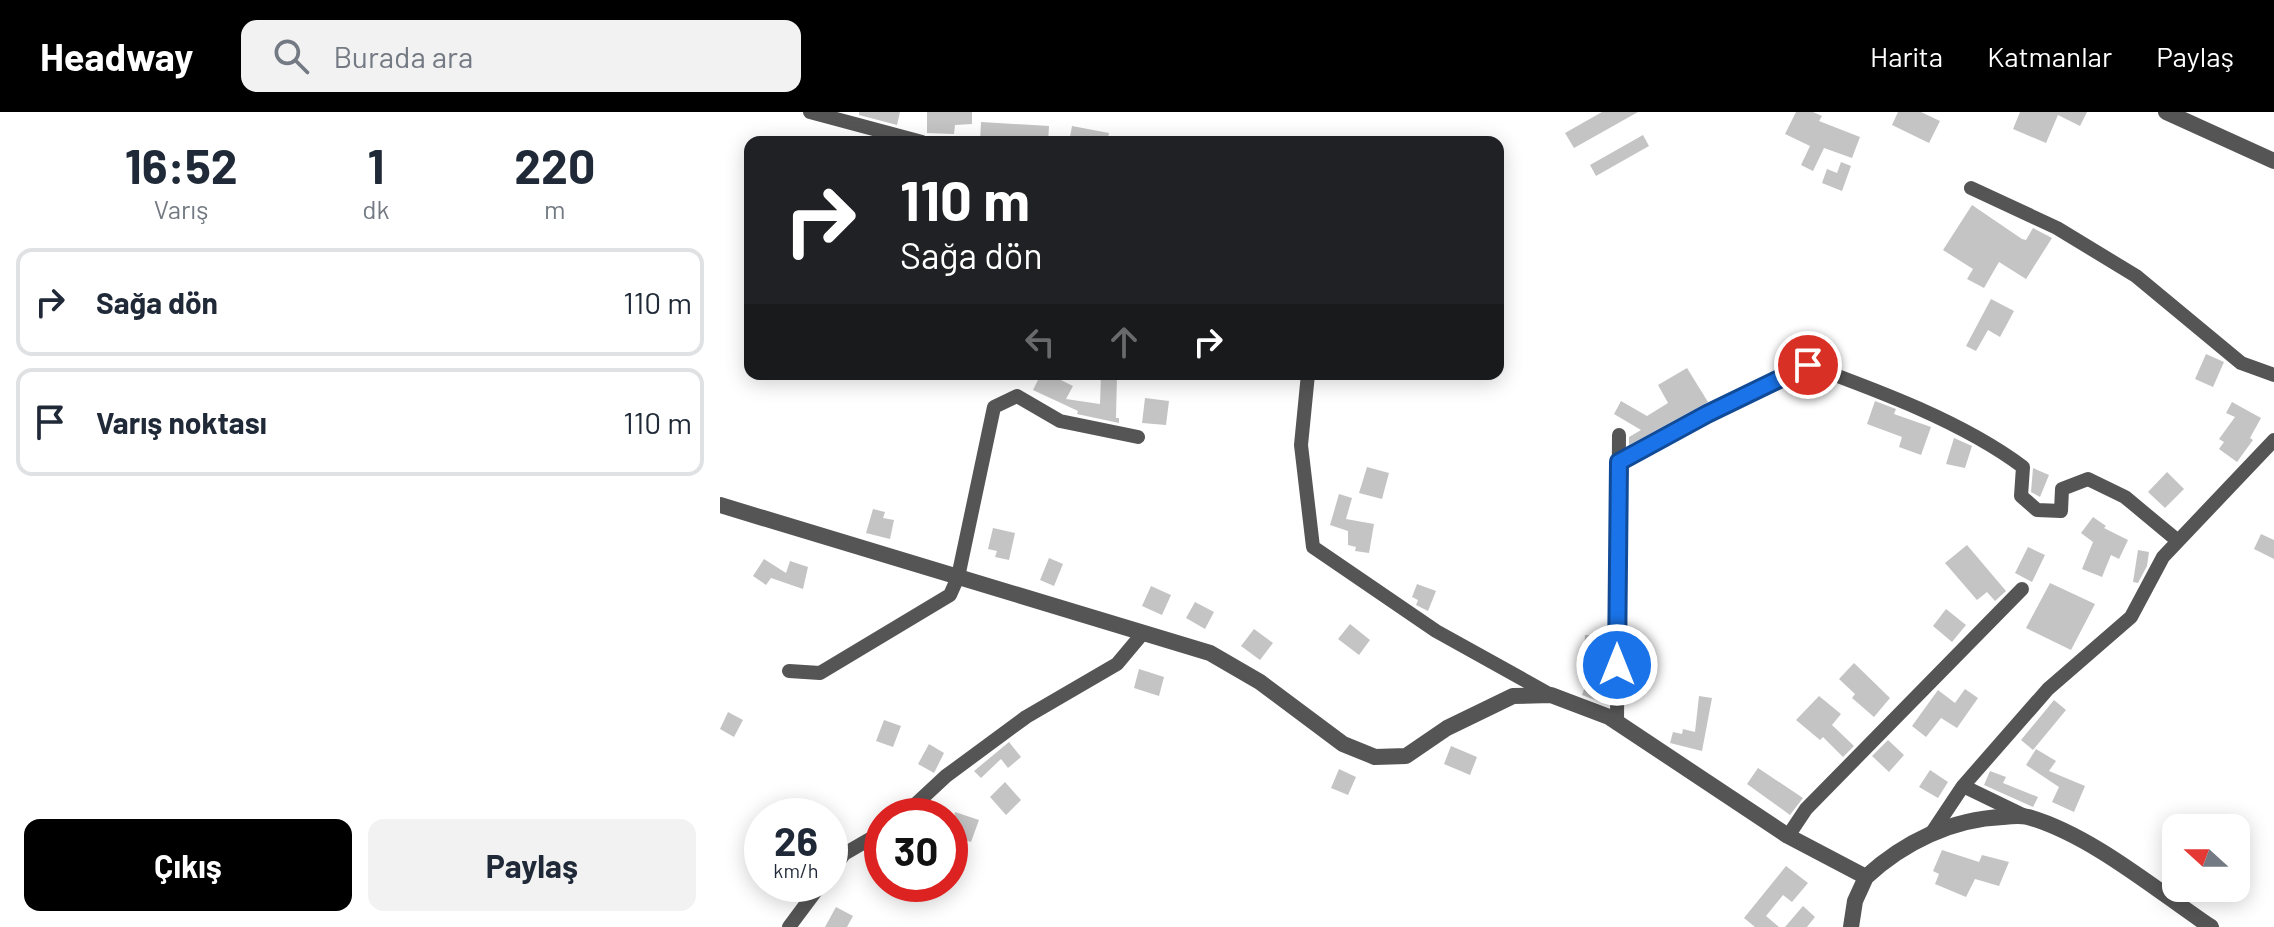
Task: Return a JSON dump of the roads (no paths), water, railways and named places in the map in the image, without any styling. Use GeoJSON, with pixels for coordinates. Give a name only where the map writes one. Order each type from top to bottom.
{"type":"FeatureCollection","features":[{"type":"Feature","properties":{"kind":"street"},"geometry":{"type":"LineString","coordinates":[[810,112],[900,136]]}},
{"type":"Feature","properties":{"kind":"street"},"geometry":{"type":"LineString","coordinates":[[2166,112],[2274,161]]}},
{"type":"Feature","properties":{"kind":"street"},"geometry":{"type":"LineString","coordinates":[[1971,188],[2057,228],[2136,276],[2241,363],[2274,375]]}},
{"type":"Feature","properties":{"kind":"street"},"geometry":{"type":"LineString","coordinates":[[1619,462],[1707,414],[1808,365],[1855,382],[1993,444],[2023,467],[2021,496],[2037,510],[2061,511],[2062,489],[2088,479],[2125,497],[2178,541]]}},
{"type":"Feature","properties":{"kind":"street"},"geometry":{"type":"LineString","coordinates":[[1307,380],[1301,445],[1313,547],[1436,631],[1551,695],[1617,723],[1788,836],[1866,877]]}},
{"type":"Feature","properties":{"kind":"street"},"geometry":{"type":"LineString","coordinates":[[789,671],[820,673],[950,595],[958,577],[994,407],[1017,396],[1060,421],[1138,437]]}},
{"type":"Feature","properties":{"kind":"street"},"geometry":{"type":"LineString","coordinates":[[1617,723],[1619,435]]}},
{"type":"Feature","properties":{"kind":"street"},"geometry":{"type":"LineString","coordinates":[[1933,831],[1963,786],[2048,689],[2131,617],[2163,557],[2274,440]]}},
{"type":"Feature","properties":{"kind":"street"},"geometry":{"type":"LineString","coordinates":[[720,505],[1210,653],[1260,682],[1343,744],[1375,757],[1406,756],[1447,728],[1513,696],[1551,695]]}},
{"type":"Feature","properties":{"kind":"street"},"geometry":{"type":"LineString","coordinates":[[1788,836],[1806,809],[2022,589]]}},
{"type":"Feature","properties":{"kind":"street"},"geometry":{"type":"LineString","coordinates":[[922,798],[946,776],[1026,717],[1117,664],[1143,633]]}},
{"type":"Feature","properties":{"kind":"street"},"geometry":{"type":"LineString","coordinates":[[1963,786],[2081,841],[2211,927]]}},
{"type":"Feature","properties":{"kind":"street"},"geometry":{"type":"LineString","coordinates":[[1851,927],[1855,901],[1866,877],[1884,861],[1933,831],[1986,818],[2025,816]]}},
{"type":"Feature","properties":{"kind":"street"},"geometry":{"type":"LineString","coordinates":[[789,927],[808,902]]}}]}
